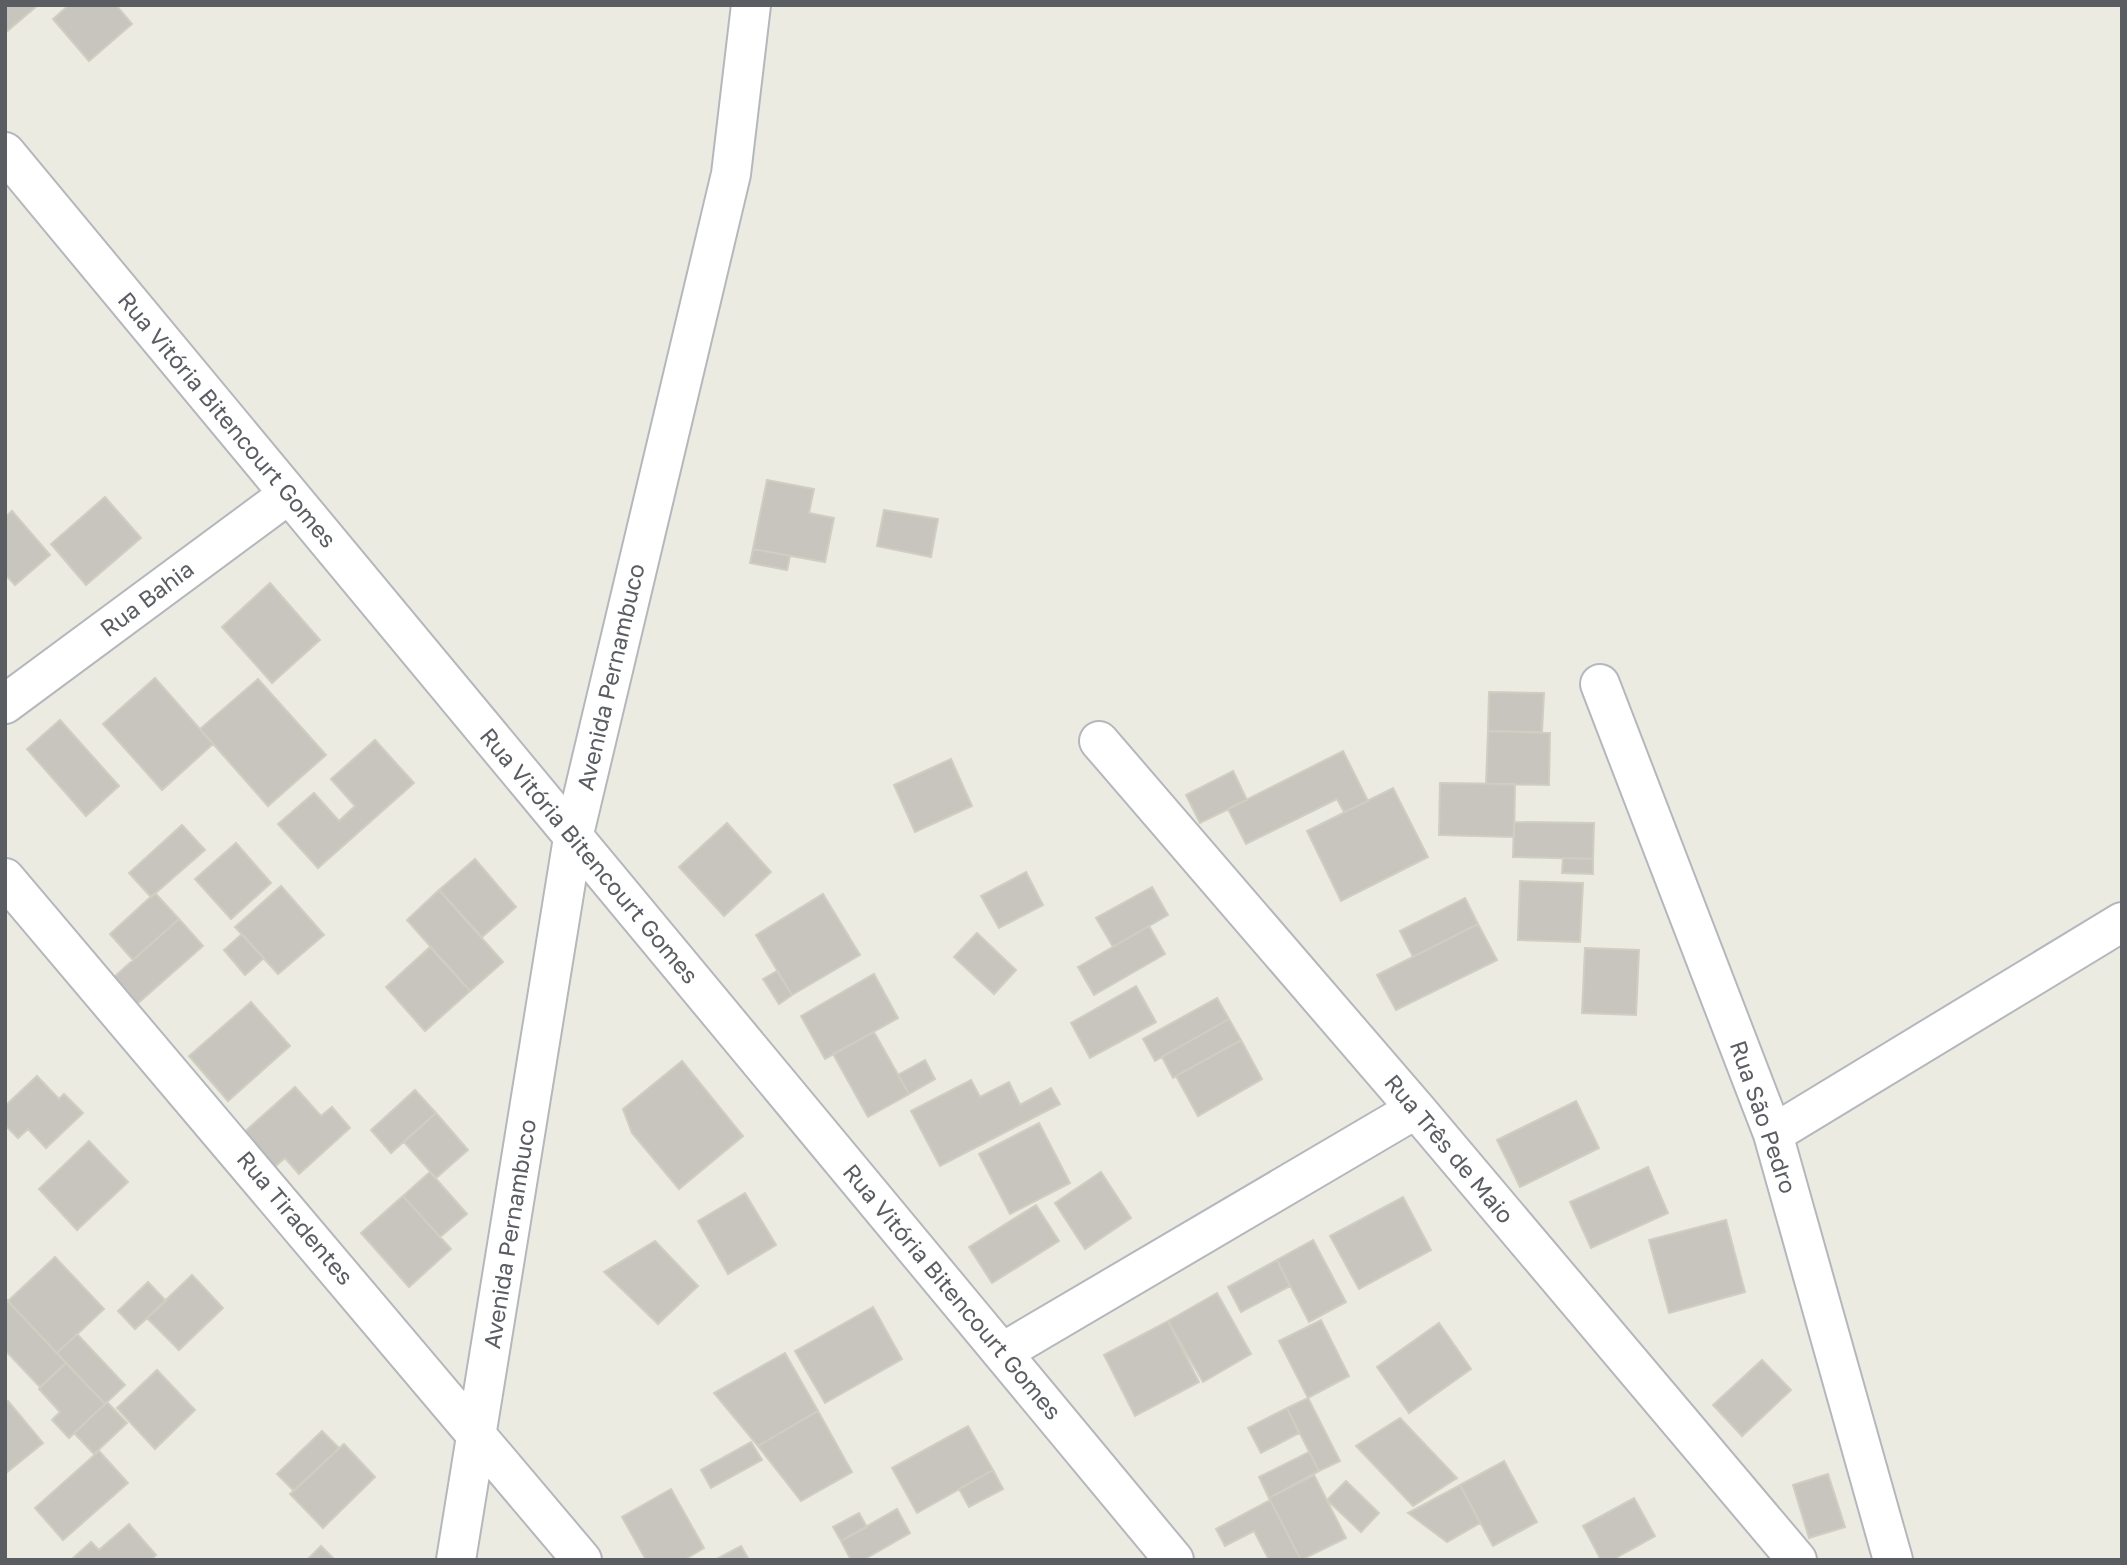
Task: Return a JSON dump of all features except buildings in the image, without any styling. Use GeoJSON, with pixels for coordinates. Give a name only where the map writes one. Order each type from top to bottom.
{"type":"FeatureCollection","features":[{"type":"Feature","properties":{"kind":"street","name":"Avenida Pernambuco"},"geometry":{"type":"LineString","coordinates":[[456,1560],[573,838],[732,174],[751,5]]}},
{"type":"Feature","properties":{"kind":"street","name":"Rua Vitória Bitencourt Gomes"},"geometry":{"type":"LineString","coordinates":[[5,152],[1174,1560]]}},
{"type":"Feature","properties":{"kind":"street","name":"Rua Bahia"},"geometry":{"type":"LineString","coordinates":[[5,704],[289,494]]}},
{"type":"Feature","properties":{"kind":"street","name":"Rua São Pedro"},"geometry":{"type":"LineString","coordinates":[[1600,684],[1773,1134],[1893,1560]]}},
{"type":"Feature","properties":{"kind":"street","name":"Rua Três de Maio"},"geometry":{"type":"LineString","coordinates":[[1099,741],[1416,1109],[1797,1560]]}},
{"type":"Feature","properties":{"kind":"street","name":"Rua Tiradentes"},"geometry":{"type":"LineString","coordinates":[[5,878],[478,1433],[582,1560]]}},
{"type":"Feature","properties":{"kind":"street"},"geometry":{"type":"LineString","coordinates":[[1773,1134],[2122,922]]}},
{"type":"Feature","properties":{"kind":"street"},"geometry":{"type":"LineString","coordinates":[[1003,1352],[1416,1109]]}}]}
